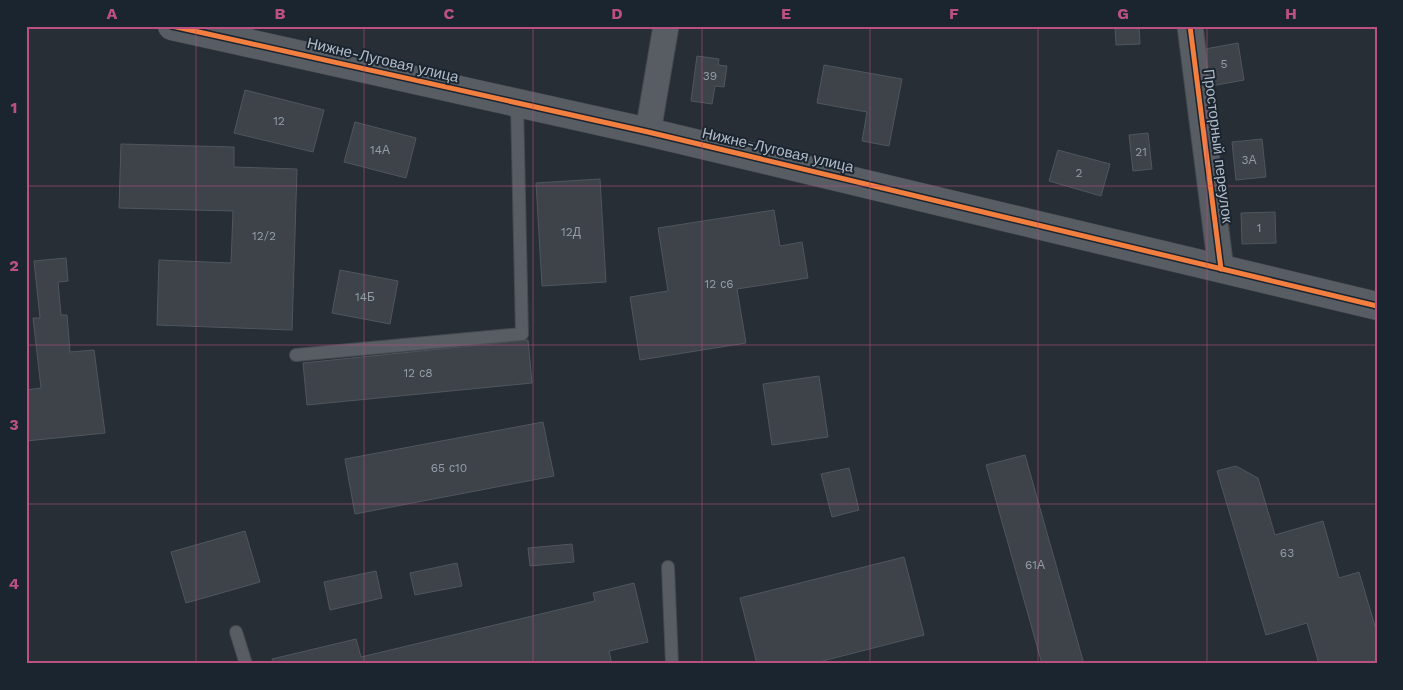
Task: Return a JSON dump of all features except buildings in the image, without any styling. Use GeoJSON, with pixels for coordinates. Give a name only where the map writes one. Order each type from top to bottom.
{"type":"FeatureCollection","features":[{"type":"Feature","properties":{"kind":"street","name":"Нижне-Луговая улица"},"geometry":{"type":"LineString","coordinates":[[172,26],[648,132],[1377,306]]}},
{"type":"Feature","properties":{"kind":"street"},"geometry":{"type":"LineString","coordinates":[[648,132],[666,26]]}},
{"type":"Feature","properties":{"kind":"street","name":"Просторный переулок"},"geometry":{"type":"LineString","coordinates":[[1190,26],[1221,269]]}},
{"type":"Feature","properties":{"kind":"lane"},"geometry":{"type":"LineString","coordinates":[[296,355],[522,334],[517,103]]}},
{"type":"Feature","properties":{"kind":"lane"},"geometry":{"type":"LineString","coordinates":[[668,567],[672,664]]}},
{"type":"Feature","properties":{"kind":"lane"},"geometry":{"type":"LineString","coordinates":[[236,632],[246,664]]}},
{"type":"Feature","properties":{"kind":"cycle path"},"geometry":{"type":"LineString","coordinates":[[172,26],[648,132],[1377,306]]}},
{"type":"Feature","properties":{"kind":"cycle path"},"geometry":{"type":"LineString","coordinates":[[1190,26],[1221,269]]}}]}
